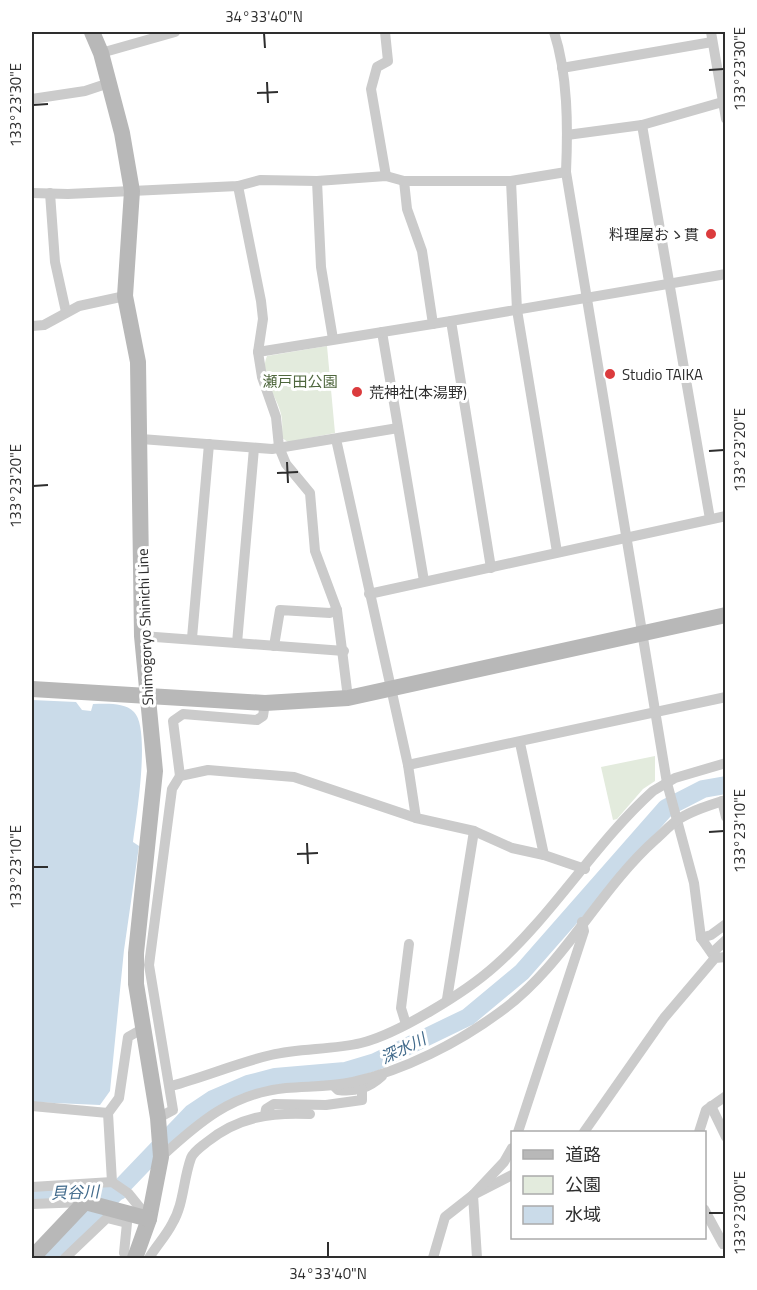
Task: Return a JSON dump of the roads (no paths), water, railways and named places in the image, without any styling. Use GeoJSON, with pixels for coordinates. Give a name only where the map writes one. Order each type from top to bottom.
{"type":"FeatureCollection","features":[{"type":"Feature","properties":{"kind":"main road","name":"Shimogoryo Shinichi Line"},"geometry":{"type":"LineString","coordinates":[[92,32],[101,53],[122,133],[132,191],[125,296],[138,362],[141,439],[142,636],[154,759],[154,792],[136,953],[136,984],[158,1118],[161,1157],[150,1219],[134,1258]]}},
{"type":"Feature","properties":{"kind":"main road"},"geometry":{"type":"LineString","coordinates":[[32,689],[265,703],[348,698],[726,615]]}},
{"type":"Feature","properties":{"kind":"main road"},"geometry":{"type":"LineString","coordinates":[[32,1258],[90,1204],[150,1219]]}},
{"type":"Feature","properties":{"kind":"street"},"geometry":{"type":"LineString","coordinates":[[101,53],[175,32]]}},
{"type":"Feature","properties":{"kind":"street"},"geometry":{"type":"LineString","coordinates":[[384,32],[388,61],[377,67],[371,89],[386,176]]}},
{"type":"Feature","properties":{"kind":"street"},"geometry":{"type":"LineString","coordinates":[[554,32],[562,68],[567,135],[566,172],[668,788],[694,883],[701,938],[717,956]]}},
{"type":"Feature","properties":{"kind":"street"},"geometry":{"type":"LineString","coordinates":[[562,68],[711,37],[726,119]]}},
{"type":"Feature","properties":{"kind":"street"},"geometry":{"type":"LineString","coordinates":[[32,99],[85,91],[109,83]]}},
{"type":"Feature","properties":{"kind":"street"},"geometry":{"type":"LineString","coordinates":[[567,135],[642,125],[724,102]]}},
{"type":"Feature","properties":{"kind":"street"},"geometry":{"type":"LineString","coordinates":[[642,125],[710,519]]}},
{"type":"Feature","properties":{"kind":"street"},"geometry":{"type":"LineString","coordinates":[[32,192],[132,191],[237,186],[260,180],[317,181],[386,176],[404,181],[511,181],[566,172]]}},
{"type":"Feature","properties":{"kind":"street"},"geometry":{"type":"LineString","coordinates":[[317,181],[321,267],[333,339]]}},
{"type":"Feature","properties":{"kind":"street"},"geometry":{"type":"LineString","coordinates":[[404,181],[407,208],[422,251],[433,324]]}},
{"type":"Feature","properties":{"kind":"street"},"geometry":{"type":"LineString","coordinates":[[511,181],[517,310],[557,552]]}},
{"type":"Feature","properties":{"kind":"street"},"geometry":{"type":"LineString","coordinates":[[237,186],[261,301],[263,319],[258,352],[262,377],[276,417],[279,447],[286,464],[310,493],[315,551],[337,610],[344,651],[348,698]]}},
{"type":"Feature","properties":{"kind":"street"},"geometry":{"type":"LineString","coordinates":[[50,193],[55,262],[66,312]]}},
{"type":"Feature","properties":{"kind":"street"},"geometry":{"type":"LineString","coordinates":[[258,352],[726,274]]}},
{"type":"Feature","properties":{"kind":"street"},"geometry":{"type":"LineString","coordinates":[[32,326],[44,325],[79,306],[125,296]]}},
{"type":"Feature","properties":{"kind":"street"},"geometry":{"type":"LineString","coordinates":[[451,321],[491,568]]}},
{"type":"Feature","properties":{"kind":"street"},"geometry":{"type":"LineString","coordinates":[[382,332],[424,581]]}},
{"type":"Feature","properties":{"kind":"street"},"geometry":{"type":"LineString","coordinates":[[141,439],[254,448],[279,447],[398,428]]}},
{"type":"Feature","properties":{"kind":"street"},"geometry":{"type":"LineString","coordinates":[[336,439],[408,765],[416,818]]}},
{"type":"Feature","properties":{"kind":"street"},"geometry":{"type":"LineString","coordinates":[[192,638],[209,444]]}},
{"type":"Feature","properties":{"kind":"street"},"geometry":{"type":"LineString","coordinates":[[237,643],[254,448]]}},
{"type":"Feature","properties":{"kind":"street"},"geometry":{"type":"LineString","coordinates":[[369,594],[726,516]]}},
{"type":"Feature","properties":{"kind":"street"},"geometry":{"type":"LineString","coordinates":[[274,646],[280,610],[330,614],[337,610]]}},
{"type":"Feature","properties":{"kind":"street"},"geometry":{"type":"LineString","coordinates":[[142,636],[344,651]]}},
{"type":"Feature","properties":{"kind":"street"},"geometry":{"type":"LineString","coordinates":[[408,765],[520,743],[726,697]]}},
{"type":"Feature","properties":{"kind":"street"},"geometry":{"type":"LineString","coordinates":[[158,1118],[174,1110],[149,965],[172,789],[180,776],[173,721],[183,714],[257,720],[263,716],[265,703]]}},
{"type":"Feature","properties":{"kind":"street"},"geometry":{"type":"LineString","coordinates":[[520,743],[544,855]]}},
{"type":"Feature","properties":{"kind":"street"},"geometry":{"type":"LineString","coordinates":[[171,1086],[267,1056],[362,1043],[406,1024],[494,967],[585,869],[642,801],[668,788],[675,778],[726,763]]}},
{"type":"Feature","properties":{"kind":"street"},"geometry":{"type":"LineString","coordinates":[[180,776],[208,770],[294,777],[416,818],[474,831],[512,848],[544,855],[585,869]]}},
{"type":"Feature","properties":{"kind":"street"},"geometry":{"type":"LineString","coordinates":[[161,1157],[201,1120],[238,1101],[284,1088],[334,1086],[387,1072],[442,1047],[502,1011],[546,969],[629,863],[677,816],[724,801],[726,817]]}},
{"type":"Feature","properties":{"kind":"street"},"geometry":{"type":"LineString","coordinates":[[447,999],[474,831]]}},
{"type":"Feature","properties":{"kind":"street"},"geometry":{"type":"LineString","coordinates":[[518,1131],[585,931],[582,922]]}},
{"type":"Feature","properties":{"kind":"street"},"geometry":{"type":"LineString","coordinates":[[701,938],[711,935],[726,924]]}},
{"type":"Feature","properties":{"kind":"street"},"geometry":{"type":"LineString","coordinates":[[585,1131],[664,1018],[717,956],[726,940]]}},
{"type":"Feature","properties":{"kind":"street"},"geometry":{"type":"LineString","coordinates":[[406,1024],[401,1008],[409,944]]}},
{"type":"Feature","properties":{"kind":"street"},"geometry":{"type":"LineString","coordinates":[[115,1183],[108,1113],[119,1098],[128,1037],[144,1028]]}},
{"type":"Feature","properties":{"kind":"street"},"geometry":{"type":"LineString","coordinates":[[265,1115],[266,1109],[274,1104],[326,1105],[365,1096],[374,1083],[387,1072]]}},
{"type":"Feature","properties":{"kind":"street"},"geometry":{"type":"LineString","coordinates":[[334,1086],[338,1090],[365,1096]]}},
{"type":"Feature","properties":{"kind":"street"},"geometry":{"type":"LineString","coordinates":[[699,1131],[706,1110],[726,1096]]}},
{"type":"Feature","properties":{"kind":"street"},"geometry":{"type":"LineString","coordinates":[[32,1106],[108,1113]]}},
{"type":"Feature","properties":{"kind":"street"},"geometry":{"type":"LineString","coordinates":[[711,1106],[726,1137]]}},
{"type":"Feature","properties":{"kind":"street"},"geometry":{"type":"LineString","coordinates":[[149,1258],[172,1224],[182,1202],[191,1158],[196,1151],[221,1131],[265,1115],[280,1112],[310,1114]]}},
{"type":"Feature","properties":{"kind":"street"},"geometry":{"type":"LineString","coordinates":[[433,1258],[445,1217],[473,1195],[504,1162],[511,1151]]}},
{"type":"Feature","properties":{"kind":"street"},"geometry":{"type":"LineString","coordinates":[[473,1195],[511,1176]]}},
{"type":"Feature","properties":{"kind":"street"},"geometry":{"type":"LineString","coordinates":[[32,1187],[115,1183],[128,1193],[150,1219]]}},
{"type":"Feature","properties":{"kind":"street"},"geometry":{"type":"LineString","coordinates":[[473,1195],[477,1258]]}},
{"type":"Feature","properties":{"kind":"street"},"geometry":{"type":"LineString","coordinates":[[32,1204],[90,1204]]}},
{"type":"Feature","properties":{"kind":"street"},"geometry":{"type":"LineString","coordinates":[[706,1211],[723,1244],[726,1243]]}},
{"type":"Feature","properties":{"kind":"street"},"geometry":{"type":"LineString","coordinates":[[65,1258],[107,1218],[127,1223],[124,1252],[134,1258]]}},
{"type":"Feature","properties":{"kind":"water"},"geometry":{"type":"Polygon","coordinates":[[[32,700],[76,702],[82,710],[91,711],[93,704],[115,704],[130,709],[139,721],[142,754],[133,842],[139,846],[124,950],[110,1091],[100,1105],[32,1102],[32,700]]]}},
{"type":"Feature","properties":{"kind":"waterway","name":"深水川"},"geometry":{"type":"LineString","coordinates":[[53,1258],[192,1113],[213,1099],[248,1084],[275,1077],[345,1071],[375,1062],[468,1017],[522,972],[666,808],[703,789],[726,785]]}},
{"type":"Feature","properties":{"kind":"waterway","name":"貝谷川"},"geometry":{"type":"LineString","coordinates":[[32,1194],[119,1191]]}},
{"type":"Feature","properties":{"kind":"place","name":"料理屋おゝ貫"},"geometry":{"type":"Point","coordinates":[711,234]}},
{"type":"Feature","properties":{"kind":"place","name":"Studio TAIKA"},"geometry":{"type":"Point","coordinates":[610,374]}},
{"type":"Feature","properties":{"kind":"place","name":"荒神社(本湯野)"},"geometry":{"type":"Point","coordinates":[357,392]}},
{"type":"Feature","properties":{"kind":"park label","name":"瀬戸田公園"},"geometry":{"type":"Point","coordinates":[300,381]}}]}
